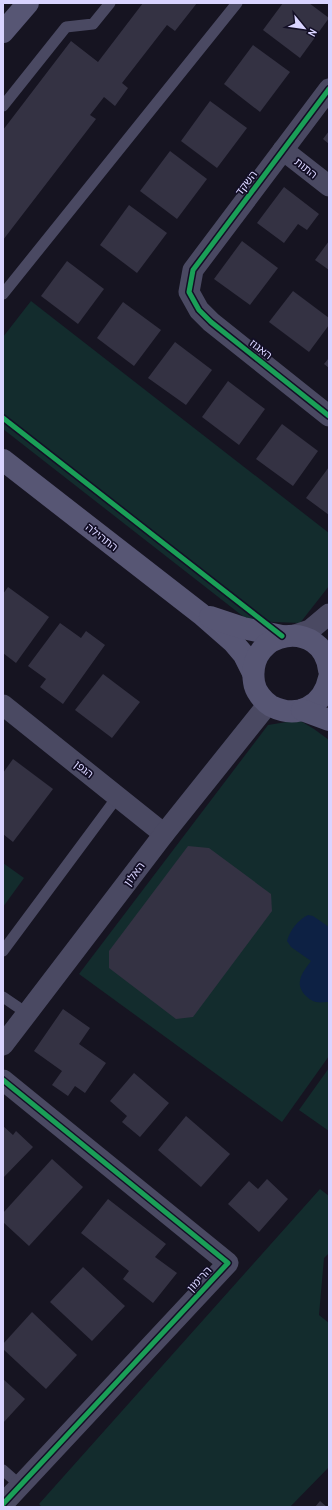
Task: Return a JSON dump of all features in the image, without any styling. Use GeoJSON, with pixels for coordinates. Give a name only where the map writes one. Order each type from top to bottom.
{"type":"FeatureCollection","features":[{"type":"Feature","properties":{"kind":"street"},"geometry":{"type":"LineString","coordinates":[[3,32],[28,3]]}},
{"type":"Feature","properties":{"kind":"street","name":"השקד"},"geometry":{"type":"LineString","coordinates":[[189,292],[193,270],[329,89]]}},
{"type":"Feature","properties":{"kind":"street","name":"התות"},"geometry":{"type":"LineString","coordinates":[[283,150],[329,186]]}},
{"type":"Feature","properties":{"kind":"street","name":"האגוז"},"geometry":{"type":"LineString","coordinates":[[189,292],[199,310],[211,322],[329,416]]}},
{"type":"Feature","properties":{"kind":"street","name":"התהילה"},"geometry":{"type":"LineString","coordinates":[[3,460],[201,614],[244,655],[253,673]]}},
{"type":"Feature","properties":{"kind":"street","name":"התהילה"},"geometry":{"type":"LineString","coordinates":[[201,614],[243,628],[289,636]]}},
{"type":"Feature","properties":{"kind":"street"},"geometry":{"type":"LineString","coordinates":[[329,614],[310,630],[270,641],[260,650],[255,661],[253,673],[254,685],[259,695],[268,704],[278,710],[290,712],[302,710],[313,705],[322,697],[327,687],[328,666],[324,642],[329,624]]}},
{"type":"Feature","properties":{"kind":"street"},"geometry":{"type":"LineString","coordinates":[[289,636],[308,638],[317,645],[328,666]]}},
{"type":"Feature","properties":{"kind":"street","name":"האלון"},"geometry":{"type":"LineString","coordinates":[[3,1046],[164,834],[268,704]]}},
{"type":"Feature","properties":{"kind":"street","name":"הגפן"},"geometry":{"type":"LineString","coordinates":[[3,705],[164,834]]}},
{"type":"Feature","properties":{"kind":"street"},"geometry":{"type":"LineString","coordinates":[[302,710],[329,720]]}},
{"type":"Feature","properties":{"kind":"street","name":"הרימון"},"geometry":{"type":"LineString","coordinates":[[3,1080],[228,1263],[3,1504]]}},
{"type":"Feature","properties":{"kind":"lane"},"geometry":{"type":"LineString","coordinates":[[3,106],[66,26],[93,24],[110,3]]}},
{"type":"Feature","properties":{"kind":"lane"},"geometry":{"type":"LineString","coordinates":[[3,294],[237,3]]}},
{"type":"Feature","properties":{"kind":"lane"},"geometry":{"type":"LineString","coordinates":[[3,950],[118,796]]}},
{"type":"Feature","properties":{"kind":"lane"},"geometry":{"type":"LineString","coordinates":[[3,998],[28,1014]]}},
{"type":"Feature","properties":{"kind":"lane"},"geometry":{"type":"LineString","coordinates":[[3,1470],[20,1485]]}},
{"type":"Feature","properties":{"kind":"green space"},"geometry":{"type":"Polygon","coordinates":[[[31,301],[329,533],[329,586],[300,623],[249,621],[3,429],[3,337],[31,301]]]}},
{"type":"Feature","properties":{"kind":"green space"},"geometry":{"type":"Polygon","coordinates":[[[299,720],[329,740],[329,1056],[282,1122],[79,974],[268,725],[299,720]]]}},
{"type":"Feature","properties":{"kind":"green space"},"geometry":{"type":"Polygon","coordinates":[[[3,863],[24,878],[3,907],[3,863]]]}},
{"type":"Feature","properties":{"kind":"green space"},"geometry":{"type":"Polygon","coordinates":[[[329,1068],[329,1131],[299,1110],[329,1068]]]}},
{"type":"Feature","properties":{"kind":"green space"},"geometry":{"type":"Polygon","coordinates":[[[320,1189],[329,1196],[329,1253],[324,1258],[319,1315],[329,1323],[329,1467],[290,1507],[42,1507],[39,1504],[320,1189]]]}},
{"type":"Feature","properties":{"kind":"water"},"geometry":{"type":"Polygon","coordinates":[[[308,915],[313,916],[329,927],[329,1002],[313,1001],[302,991],[300,984],[301,978],[304,970],[311,961],[291,947],[287,941],[295,926],[308,915]]]}},
{"type":"Feature","properties":{"kind":"building"},"geometry":{"type":"Polygon","coordinates":[[[143,3],[197,3],[175,31],[167,25],[122,83],[128,88],[115,106],[104,97],[90,115],[96,119],[3,240],[3,130],[71,41],[98,62],[143,3]]]}},
{"type":"Feature","properties":{"kind":"building"},"geometry":{"type":"Polygon","coordinates":[[[283,3],[309,3],[329,18],[300,58],[263,30],[283,3]]]}},
{"type":"Feature","properties":{"kind":"building"},"geometry":{"type":"Polygon","coordinates":[[[253,45],[290,72],[260,112],[224,84],[253,45]]]}},
{"type":"Feature","properties":{"kind":"building"},"geometry":{"type":"Polygon","coordinates":[[[210,101],[247,128],[217,168],[181,141],[210,101]]]}},
{"type":"Feature","properties":{"kind":"building"},"geometry":{"type":"Polygon","coordinates":[[[329,131],[329,144],[323,139],[329,131]]]}},
{"type":"Feature","properties":{"kind":"building"},"geometry":{"type":"Polygon","coordinates":[[[170,151],[207,179],[177,219],[140,191],[170,151]]]}},
{"type":"Feature","properties":{"kind":"building"},"geometry":{"type":"Polygon","coordinates":[[[284,187],[319,214],[307,230],[298,224],[284,243],[257,223],[284,187]]]}},
{"type":"Feature","properties":{"kind":"building"},"geometry":{"type":"Polygon","coordinates":[[[129,205],[167,233],[137,273],[100,245],[129,205]]]}},
{"type":"Feature","properties":{"kind":"building"},"geometry":{"type":"Polygon","coordinates":[[[242,241],[278,268],[250,305],[214,279],[242,241]]]}},
{"type":"Feature","properties":{"kind":"building"},"geometry":{"type":"Polygon","coordinates":[[[329,241],[329,270],[315,260],[329,241]]]}},
{"type":"Feature","properties":{"kind":"building"},"geometry":{"type":"Polygon","coordinates":[[[67,261],[104,289],[78,324],[41,296],[67,261]]]}},
{"type":"Feature","properties":{"kind":"building"},"geometry":{"type":"Polygon","coordinates":[[[293,291],[329,318],[329,325],[309,352],[269,322],[293,291]]]}},
{"type":"Feature","properties":{"kind":"building"},"geometry":{"type":"Polygon","coordinates":[[[123,302],[161,330],[134,366],[97,338],[123,302]]]}},
{"type":"Feature","properties":{"kind":"building"},"geometry":{"type":"Polygon","coordinates":[[[175,342],[212,370],[186,405],[148,378],[175,342]]]}},
{"type":"Feature","properties":{"kind":"building"},"geometry":{"type":"Polygon","coordinates":[[[329,358],[329,368],[324,364],[329,358]]]}},
{"type":"Feature","properties":{"kind":"building"},"geometry":{"type":"Polygon","coordinates":[[[228,381],[265,409],[239,445],[202,417],[228,381]]]}},
{"type":"Feature","properties":{"kind":"building"},"geometry":{"type":"Polygon","coordinates":[[[282,424],[318,451],[293,486],[256,459],[282,424]]]}},
{"type":"Feature","properties":{"kind":"building"},"geometry":{"type":"Polygon","coordinates":[[[329,467],[329,515],[306,498],[329,467]]]}},
{"type":"Feature","properties":{"kind":"building"},"geometry":{"type":"Polygon","coordinates":[[[8,587],[49,617],[16,663],[3,653],[3,594],[8,587]]]}},
{"type":"Feature","properties":{"kind":"building"},"geometry":{"type":"Polygon","coordinates":[[[60,623],[81,638],[86,631],[105,645],[63,704],[40,687],[46,679],[28,666],[60,623]]]}},
{"type":"Feature","properties":{"kind":"building"},"geometry":{"type":"Polygon","coordinates":[[[103,674],[140,702],[112,738],[75,710],[103,674]]]}},
{"type":"Feature","properties":{"kind":"building"},"geometry":{"type":"Polygon","coordinates":[[[13,759],[53,789],[13,842],[3,834],[3,773],[13,759]]]}},
{"type":"Feature","properties":{"kind":"building"},"geometry":{"type":"Polygon","coordinates":[[[188,846],[209,848],[271,894],[272,911],[193,1017],[176,1019],[109,968],[109,951],[188,846]]]}},
{"type":"Feature","properties":{"kind":"building"},"geometry":{"type":"Polygon","coordinates":[[[63,1009],[90,1028],[79,1044],[106,1063],[85,1093],[75,1086],[68,1096],[52,1085],[62,1071],[34,1051],[63,1009]]]}},
{"type":"Feature","properties":{"kind":"building"},"geometry":{"type":"Polygon","coordinates":[[[134,1073],[169,1103],[140,1137],[122,1122],[127,1116],[110,1101],[134,1073]]]}},
{"type":"Feature","properties":{"kind":"building"},"geometry":{"type":"Polygon","coordinates":[[[186,1116],[230,1154],[201,1187],[158,1150],[186,1116]]]}},
{"type":"Feature","properties":{"kind":"building"},"geometry":{"type":"Polygon","coordinates":[[[3,1126],[13,1135],[16,1131],[33,1147],[3,1178],[3,1126]]]}},
{"type":"Feature","properties":{"kind":"building"},"geometry":{"type":"Polygon","coordinates":[[[52,1159],[83,1187],[29,1246],[3,1222],[3,1213],[52,1159]]]}},
{"type":"Feature","properties":{"kind":"building"},"geometry":{"type":"Polygon","coordinates":[[[267,1179],[288,1199],[259,1232],[228,1204],[249,1181],[258,1189],[267,1179]]]}},
{"type":"Feature","properties":{"kind":"building"},"geometry":{"type":"Polygon","coordinates":[[[108,1199],[166,1244],[155,1257],[177,1273],[153,1303],[123,1279],[129,1271],[81,1233],[108,1199]]]}},
{"type":"Feature","properties":{"kind":"building"},"geometry":{"type":"Polygon","coordinates":[[[83,1267],[125,1306],[92,1341],[50,1302],[83,1267]]]}},
{"type":"Feature","properties":{"kind":"building"},"geometry":{"type":"Polygon","coordinates":[[[32,1312],[77,1355],[46,1389],[3,1349],[3,1344],[32,1312]]]}},
{"type":"Feature","properties":{"kind":"building"},"geometry":{"type":"Polygon","coordinates":[[[3,1379],[25,1399],[3,1423],[3,1379]]]}},
{"type":"Feature","properties":{"kind":"building"},"geometry":{"type":"Polygon","coordinates":[[[320,1501],[327,1507],[315,1507],[320,1501]]]}},
{"type":"Feature","properties":{"kind":"cycle path"},"geometry":{"type":"LineString","coordinates":[[329,89],[193,270],[189,292],[199,310],[211,322],[329,416]]}},
{"type":"Feature","properties":{"kind":"cycle path"},"geometry":{"type":"LineString","coordinates":[[3,418],[282,636]]}},
{"type":"Feature","properties":{"kind":"cycle path"},"geometry":{"type":"LineString","coordinates":[[3,1080],[228,1263],[3,1504]]}}]}
